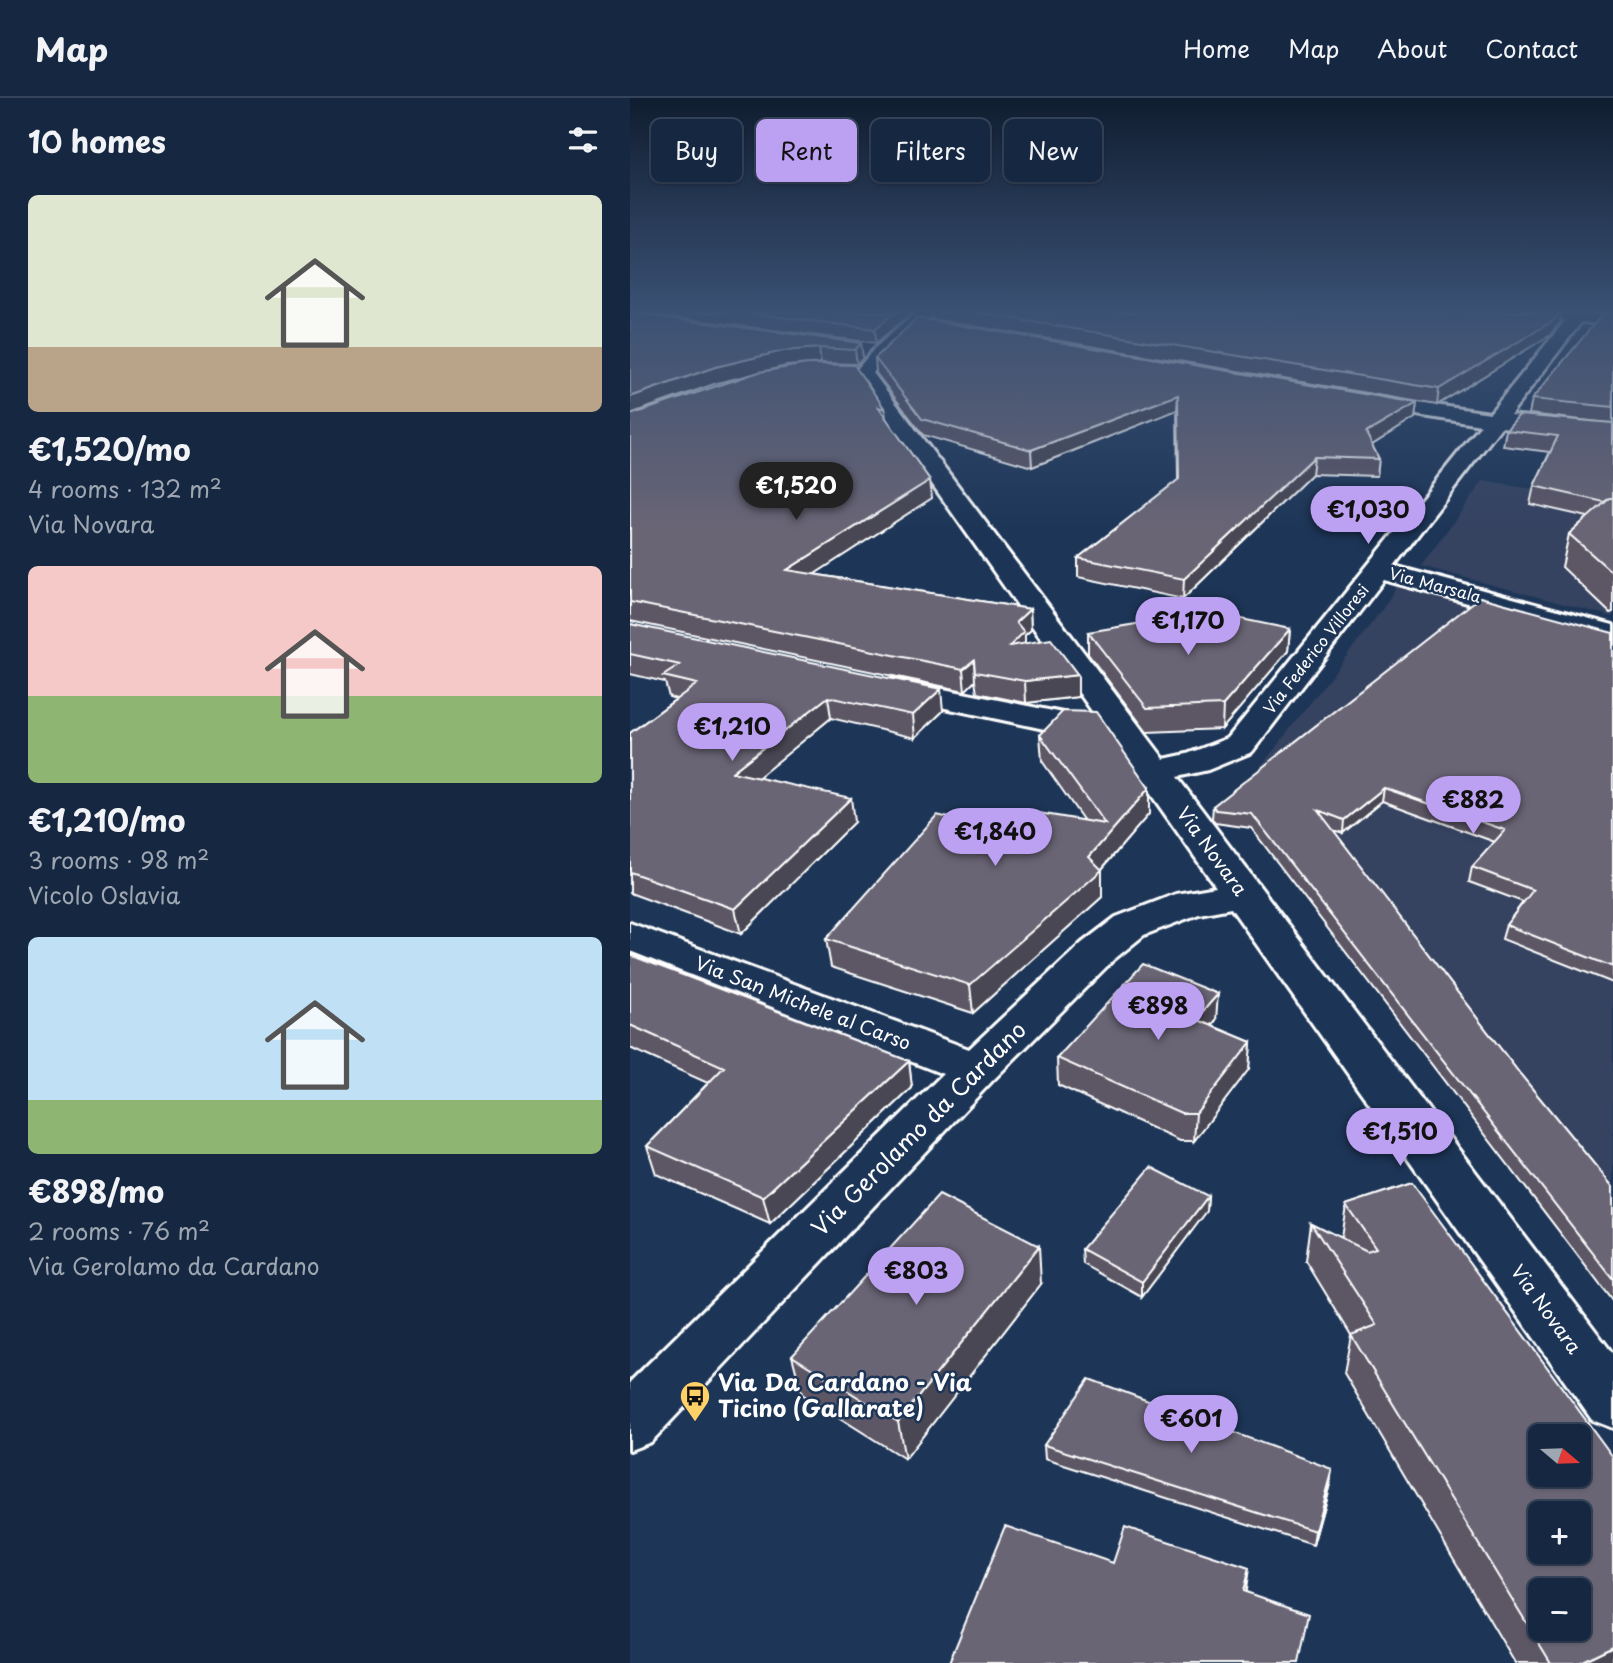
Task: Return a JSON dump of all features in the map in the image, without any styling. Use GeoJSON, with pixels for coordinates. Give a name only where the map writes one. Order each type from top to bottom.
{"type":"FeatureCollection","features":[{"type":"Feature","properties":{"kind":"street","name":"Via Novara"},"geometry":{"type":"LineString","coordinates":[[878,385],[1118,723],[1613,1401]]}},
{"type":"Feature","properties":{"kind":"street","name":"Via Federico Villoresi"},"geometry":{"type":"LineString","coordinates":[[1154,771],[1196,763],[1240,745],[1523,385]]}},
{"type":"Feature","properties":{"kind":"street"},"geometry":{"type":"LineString","coordinates":[[1349,399],[1495,420],[1613,432]]}},
{"type":"Feature","properties":{"kind":"street","name":"Via Marsala"},"geometry":{"type":"LineString","coordinates":[[1379,570],[1613,634]]}},
{"type":"Feature","properties":{"kind":"street"},"geometry":{"type":"LineString","coordinates":[[862,682],[1068,724],[1091,726],[1118,723]]}},
{"type":"Feature","properties":{"kind":"street","name":"Via Gerolamo da Cardano"},"geometry":{"type":"LineString","coordinates":[[630,1422],[976,1069],[1097,952],[1130,926],[1190,903],[1243,894]]}},
{"type":"Feature","properties":{"kind":"street","name":"Via San Michele al Carso"},"geometry":{"type":"LineString","coordinates":[[630,936],[976,1069]]}},
{"type":"Feature","properties":{"kind":"shaded area"},"geometry":{"type":"Polygon","coordinates":[[[1483,481],[1600,500],[1613,488],[1613,617],[1421,566],[1483,481]]]}},
{"type":"Feature","properties":{"kind":"shaded area"},"geometry":{"type":"Polygon","coordinates":[[[1397,586],[1613,646],[1613,1301],[1232,804],[1381,611],[1397,586]]]}},
{"type":"Feature","properties":{"kind":"building"},"geometry":{"type":"Polygon","coordinates":[[[630,385],[664,385],[630,397],[630,385]]]}},
{"type":"Feature","properties":{"kind":"building"},"geometry":{"type":"Polygon","coordinates":[[[720,385],[868,385],[885,409],[878,407],[930,480],[787,570],[1030,609],[1016,622],[1024,632],[1010,646],[1051,639],[1078,675],[1025,681],[975,672],[974,660],[963,669],[630,602],[630,415],[720,385]]]}},
{"type":"Feature","properties":{"kind":"building"},"geometry":{"type":"Polygon","coordinates":[[[896,385],[1311,385],[1417,403],[1366,433],[1379,459],[1314,457],[1184,579],[1078,558],[1179,479],[1178,395],[1031,450],[922,419],[896,385]]]}},
{"type":"Feature","properties":{"kind":"building"},"geometry":{"type":"Polygon","coordinates":[[[1415,385],[1446,385],[1439,389],[1415,385]]]}},
{"type":"Feature","properties":{"kind":"building"},"geometry":{"type":"Polygon","coordinates":[[[1544,385],[1613,385],[1613,407],[1532,399],[1544,385]]]}},
{"type":"Feature","properties":{"kind":"building"},"geometry":{"type":"Polygon","coordinates":[[[1519,415],[1613,423],[1613,498],[1604,502],[1534,486],[1558,436],[1506,430],[1519,415]]]}},
{"type":"Feature","properties":{"kind":"building"},"geometry":{"type":"Polygon","coordinates":[[[1613,498],[1613,573],[1569,534],[1613,498]]]}},
{"type":"Feature","properties":{"kind":"building"},"geometry":{"type":"Polygon","coordinates":[[[1480,597],[1613,633],[1613,967],[1506,925],[1533,890],[1472,867],[1505,830],[1384,788],[1344,820],[1318,810],[1520,1074],[1613,1187],[1613,1279],[1252,814],[1216,810],[1213,806],[1480,597]]]}},
{"type":"Feature","properties":{"kind":"building"},"geometry":{"type":"Polygon","coordinates":[[[1208,612],[1290,629],[1223,705],[1147,708],[1088,632],[1208,612]]]}},
{"type":"Feature","properties":{"kind":"building"},"geometry":{"type":"Polygon","coordinates":[[[630,624],[941,689],[913,715],[828,697],[732,772],[851,798],[735,909],[630,872],[630,733],[697,684],[663,676],[680,665],[630,654],[630,624]]]}},
{"type":"Feature","properties":{"kind":"building"},"geometry":{"type":"Polygon","coordinates":[[[1063,711],[1096,712],[1149,788],[1089,857],[1102,870],[970,985],[826,939],[937,815],[1019,834],[1026,811],[1105,824],[1040,735],[1063,711]]]}},
{"type":"Feature","properties":{"kind":"building"},"geometry":{"type":"Polygon","coordinates":[[[630,955],[909,1061],[763,1197],[647,1146],[724,1067],[630,1025],[630,955]]]}},
{"type":"Feature","properties":{"kind":"building"},"geometry":{"type":"Polygon","coordinates":[[[1143,964],[1218,994],[1196,1019],[1251,1042],[1196,1113],[1181,1113],[1057,1058],[1143,964]]]}},
{"type":"Feature","properties":{"kind":"building"},"geometry":{"type":"Polygon","coordinates":[[[1151,1167],[1208,1196],[1142,1282],[1082,1249],[1151,1167]]]}},
{"type":"Feature","properties":{"kind":"building"},"geometry":{"type":"Polygon","coordinates":[[[1412,1183],[1589,1424],[1528,1424],[1528,1488],[1591,1488],[1591,1427],[1613,1457],[1613,1646],[1578,1663],[1551,1663],[1538,1641],[1591,1641],[1591,1578],[1528,1578],[1528,1625],[1351,1335],[1377,1325],[1311,1223],[1367,1251],[1376,1248],[1346,1205],[1412,1183]]]}},
{"type":"Feature","properties":{"kind":"building"},"geometry":{"type":"Polygon","coordinates":[[[939,1195],[1039,1246],[898,1422],[792,1356],[939,1195]]]}},
{"type":"Feature","properties":{"kind":"building"},"geometry":{"type":"Polygon","coordinates":[[[1089,1379],[1332,1469],[1315,1531],[1044,1445],[1089,1379]]]}},
{"type":"Feature","properties":{"kind":"building"},"geometry":{"type":"Polygon","coordinates":[[[1005,1526],[1113,1563],[1125,1527],[1249,1568],[1243,1591],[1309,1614],[1299,1663],[949,1663],[1005,1526]]]}},
{"type":"Feature","properties":{"kind":"place","name":"Via Da Cardano - Via Ticino (Gallarate)"},"geometry":{"type":"Point","coordinates":[695,1423]}}]}
